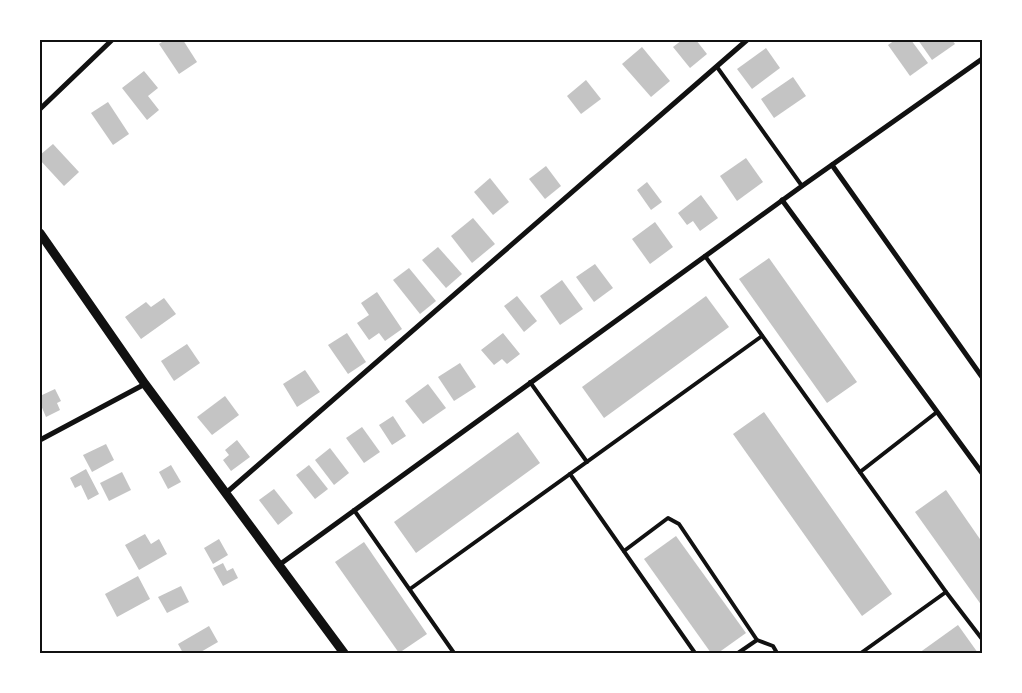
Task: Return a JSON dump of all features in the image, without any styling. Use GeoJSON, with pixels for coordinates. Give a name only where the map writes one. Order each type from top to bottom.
{"type":"FeatureCollection","features":[{"type":"Feature","properties":{"kind":"street"},"geometry":{"type":"LineString","coordinates":[[40,109],[112,40]]}},
{"type":"Feature","properties":{"kind":"street"},"geometry":{"type":"LineString","coordinates":[[226,493],[747,40]]}},
{"type":"Feature","properties":{"kind":"street"},"geometry":{"type":"LineString","coordinates":[[279,564],[832,164],[982,59]]}},
{"type":"Feature","properties":{"kind":"street"},"geometry":{"type":"LineString","coordinates":[[832,164],[982,377]]}},
{"type":"Feature","properties":{"kind":"street"},"geometry":{"type":"LineString","coordinates":[[782,200],[982,473]]}},
{"type":"Feature","properties":{"kind":"street"},"geometry":{"type":"LineString","coordinates":[[40,233],[145,384],[344,653]]}},
{"type":"Feature","properties":{"kind":"street"},"geometry":{"type":"LineString","coordinates":[[40,440],[145,384]]}},
{"type":"Feature","properties":{"kind":"lane"},"geometry":{"type":"LineString","coordinates":[[717,68],[802,186]]}},
{"type":"Feature","properties":{"kind":"lane"},"geometry":{"type":"LineString","coordinates":[[704,256],[946,592],[982,639]]}},
{"type":"Feature","properties":{"kind":"lane"},"geometry":{"type":"LineString","coordinates":[[410,589],[762,336]]}},
{"type":"Feature","properties":{"kind":"lane"},"geometry":{"type":"LineString","coordinates":[[530,382],[586,462]]}},
{"type":"Feature","properties":{"kind":"lane"},"geometry":{"type":"LineString","coordinates":[[860,472],[937,412]]}},
{"type":"Feature","properties":{"kind":"lane"},"geometry":{"type":"LineString","coordinates":[[570,474],[695,653]]}},
{"type":"Feature","properties":{"kind":"lane"},"geometry":{"type":"LineString","coordinates":[[354,510],[454,653]]}},
{"type":"Feature","properties":{"kind":"lane"},"geometry":{"type":"LineString","coordinates":[[624,551],[668,518],[679,524],[757,640],[773,646],[777,653]]}},
{"type":"Feature","properties":{"kind":"lane"},"geometry":{"type":"LineString","coordinates":[[861,653],[946,592]]}},
{"type":"Feature","properties":{"kind":"lane"},"geometry":{"type":"LineString","coordinates":[[738,653],[757,640]]}},
{"type":"Feature","properties":{"kind":"building"},"geometry":{"type":"Polygon","coordinates":[[[165,40],[183,40],[197,62],[179,74],[159,44],[165,40]]]}},
{"type":"Feature","properties":{"kind":"building"},"geometry":{"type":"Polygon","coordinates":[[[682,40],[696,40],[707,54],[690,68],[673,47],[682,40]]]}},
{"type":"Feature","properties":{"kind":"building"},"geometry":{"type":"Polygon","coordinates":[[[895,40],[911,40],[928,63],[910,76],[888,45],[895,40]]]}},
{"type":"Feature","properties":{"kind":"building"},"geometry":{"type":"Polygon","coordinates":[[[918,40],[952,40],[955,44],[932,60],[918,40]]]}},
{"type":"Feature","properties":{"kind":"building"},"geometry":{"type":"Polygon","coordinates":[[[642,47],[670,81],[651,97],[622,64],[642,47]]]}},
{"type":"Feature","properties":{"kind":"building"},"geometry":{"type":"Polygon","coordinates":[[[766,48],[780,68],[752,89],[737,69],[766,48]]]}},
{"type":"Feature","properties":{"kind":"building"},"geometry":{"type":"Polygon","coordinates":[[[144,71],[158,88],[148,96],[159,110],[147,120],[122,88],[144,71]]]}},
{"type":"Feature","properties":{"kind":"building"},"geometry":{"type":"Polygon","coordinates":[[[793,77],[806,96],[774,118],[761,99],[793,77]]]}},
{"type":"Feature","properties":{"kind":"building"},"geometry":{"type":"Polygon","coordinates":[[[586,80],[601,99],[581,114],[567,96],[586,80]]]}},
{"type":"Feature","properties":{"kind":"building"},"geometry":{"type":"Polygon","coordinates":[[[108,102],[129,134],[113,145],[91,113],[108,102]]]}},
{"type":"Feature","properties":{"kind":"building"},"geometry":{"type":"Polygon","coordinates":[[[53,144],[79,172],[64,186],[40,160],[40,155],[53,144]]]}},
{"type":"Feature","properties":{"kind":"building"},"geometry":{"type":"Polygon","coordinates":[[[746,158],[763,182],[737,201],[720,176],[746,158]]]}},
{"type":"Feature","properties":{"kind":"building"},"geometry":{"type":"Polygon","coordinates":[[[546,166],[561,186],[545,199],[529,179],[546,166]]]}},
{"type":"Feature","properties":{"kind":"building"},"geometry":{"type":"Polygon","coordinates":[[[490,178],[509,202],[493,215],[474,192],[490,178]]]}},
{"type":"Feature","properties":{"kind":"building"},"geometry":{"type":"Polygon","coordinates":[[[647,182],[662,202],[651,210],[637,190],[647,182]]]}},
{"type":"Feature","properties":{"kind":"building"},"geometry":{"type":"Polygon","coordinates":[[[701,195],[718,218],[700,231],[693,221],[687,225],[678,213],[701,195]]]}},
{"type":"Feature","properties":{"kind":"building"},"geometry":{"type":"Polygon","coordinates":[[[473,218],[495,244],[472,263],[451,236],[473,218]]]}},
{"type":"Feature","properties":{"kind":"building"},"geometry":{"type":"Polygon","coordinates":[[[655,222],[673,247],[650,264],[632,239],[655,222]]]}},
{"type":"Feature","properties":{"kind":"building"},"geometry":{"type":"Polygon","coordinates":[[[438,247],[462,274],[446,288],[422,260],[438,247]]]}},
{"type":"Feature","properties":{"kind":"building"},"geometry":{"type":"Polygon","coordinates":[[[769,258],[857,382],[827,403],[739,279],[769,258]]]}},
{"type":"Feature","properties":{"kind":"building"},"geometry":{"type":"Polygon","coordinates":[[[595,264],[613,288],[594,302],[576,277],[595,264]]]}},
{"type":"Feature","properties":{"kind":"building"},"geometry":{"type":"Polygon","coordinates":[[[409,268],[436,301],[420,314],[393,280],[409,268]]]}},
{"type":"Feature","properties":{"kind":"building"},"geometry":{"type":"Polygon","coordinates":[[[562,280],[583,309],[560,325],[540,296],[562,280]]]}},
{"type":"Feature","properties":{"kind":"building"},"geometry":{"type":"Polygon","coordinates":[[[377,292],[402,329],[385,341],[379,333],[369,340],[357,323],[369,315],[361,303],[377,292]]]}},
{"type":"Feature","properties":{"kind":"building"},"geometry":{"type":"Polygon","coordinates":[[[517,296],[537,321],[524,332],[504,306],[517,296]]]}},
{"type":"Feature","properties":{"kind":"building"},"geometry":{"type":"Polygon","coordinates":[[[706,296],[729,327],[604,418],[582,387],[706,296]]]}},
{"type":"Feature","properties":{"kind":"building"},"geometry":{"type":"Polygon","coordinates":[[[164,298],[176,314],[141,339],[125,317],[146,302],[151,307],[164,298]]]}},
{"type":"Feature","properties":{"kind":"building"},"geometry":{"type":"Polygon","coordinates":[[[347,333],[366,362],[348,374],[328,345],[347,333]]]}},
{"type":"Feature","properties":{"kind":"building"},"geometry":{"type":"Polygon","coordinates":[[[503,333],[520,354],[507,364],[502,359],[494,365],[481,350],[503,333]]]}},
{"type":"Feature","properties":{"kind":"building"},"geometry":{"type":"Polygon","coordinates":[[[187,344],[200,363],[174,381],[161,361],[187,344]]]}},
{"type":"Feature","properties":{"kind":"building"},"geometry":{"type":"Polygon","coordinates":[[[460,363],[476,387],[454,401],[438,377],[460,363]]]}},
{"type":"Feature","properties":{"kind":"building"},"geometry":{"type":"Polygon","coordinates":[[[305,370],[320,392],[297,407],[283,384],[305,370]]]}},
{"type":"Feature","properties":{"kind":"building"},"geometry":{"type":"Polygon","coordinates":[[[428,384],[446,408],[423,424],[405,401],[428,384]]]}},
{"type":"Feature","properties":{"kind":"building"},"geometry":{"type":"Polygon","coordinates":[[[55,389],[61,401],[57,403],[60,410],[46,417],[40,403],[40,396],[55,389]]]}},
{"type":"Feature","properties":{"kind":"building"},"geometry":{"type":"Polygon","coordinates":[[[225,396],[239,415],[212,435],[197,417],[225,396]]]}},
{"type":"Feature","properties":{"kind":"building"},"geometry":{"type":"Polygon","coordinates":[[[764,412],[892,594],[862,616],[733,434],[764,412]]]}},
{"type":"Feature","properties":{"kind":"building"},"geometry":{"type":"Polygon","coordinates":[[[393,416],[406,436],[392,445],[379,425],[393,416]]]}},
{"type":"Feature","properties":{"kind":"building"},"geometry":{"type":"Polygon","coordinates":[[[362,427],[380,452],[364,463],[346,438],[362,427]]]}},
{"type":"Feature","properties":{"kind":"building"},"geometry":{"type":"Polygon","coordinates":[[[518,432],[540,463],[416,553],[394,522],[518,432]]]}},
{"type":"Feature","properties":{"kind":"building"},"geometry":{"type":"Polygon","coordinates":[[[237,440],[250,457],[231,471],[223,460],[229,455],[225,450],[237,440]]]}},
{"type":"Feature","properties":{"kind":"building"},"geometry":{"type":"Polygon","coordinates":[[[106,444],[114,460],[92,472],[83,455],[106,444]]]}},
{"type":"Feature","properties":{"kind":"building"},"geometry":{"type":"Polygon","coordinates":[[[330,448],[349,473],[334,485],[315,460],[330,448]]]}},
{"type":"Feature","properties":{"kind":"building"},"geometry":{"type":"Polygon","coordinates":[[[171,465],[181,482],[168,489],[159,472],[171,465]]]}},
{"type":"Feature","properties":{"kind":"building"},"geometry":{"type":"Polygon","coordinates":[[[309,465],[328,489],[315,499],[296,475],[309,465]]]}},
{"type":"Feature","properties":{"kind":"building"},"geometry":{"type":"Polygon","coordinates":[[[86,469],[99,494],[88,500],[81,485],[75,488],[70,478],[86,469]]]}},
{"type":"Feature","properties":{"kind":"building"},"geometry":{"type":"Polygon","coordinates":[[[122,472],[131,490],[109,501],[100,483],[122,472]]]}},
{"type":"Feature","properties":{"kind":"building"},"geometry":{"type":"Polygon","coordinates":[[[274,489],[293,513],[278,525],[259,500],[274,489]]]}},
{"type":"Feature","properties":{"kind":"building"},"geometry":{"type":"Polygon","coordinates":[[[946,490],[982,542],[982,606],[915,512],[946,490]]]}},
{"type":"Feature","properties":{"kind":"building"},"geometry":{"type":"Polygon","coordinates":[[[145,534],[151,544],[159,539],[167,554],[139,570],[125,545],[145,534]]]}},
{"type":"Feature","properties":{"kind":"building"},"geometry":{"type":"Polygon","coordinates":[[[676,536],[746,633],[718,653],[711,653],[644,559],[676,536]]]}},
{"type":"Feature","properties":{"kind":"building"},"geometry":{"type":"Polygon","coordinates":[[[219,539],[228,555],[213,564],[204,548],[219,539]]]}},
{"type":"Feature","properties":{"kind":"building"},"geometry":{"type":"Polygon","coordinates":[[[364,542],[427,634],[399,653],[335,562],[364,542]]]}},
{"type":"Feature","properties":{"kind":"building"},"geometry":{"type":"Polygon","coordinates":[[[223,563],[227,571],[233,568],[238,578],[223,586],[213,568],[223,563]]]}},
{"type":"Feature","properties":{"kind":"building"},"geometry":{"type":"Polygon","coordinates":[[[138,576],[150,599],[117,617],[105,594],[138,576]]]}},
{"type":"Feature","properties":{"kind":"building"},"geometry":{"type":"Polygon","coordinates":[[[181,586],[189,602],[167,613],[158,597],[181,586]]]}},
{"type":"Feature","properties":{"kind":"building"},"geometry":{"type":"Polygon","coordinates":[[[958,625],[978,653],[919,653],[958,625]]]}},
{"type":"Feature","properties":{"kind":"building"},"geometry":{"type":"Polygon","coordinates":[[[209,626],[218,642],[199,653],[183,653],[178,644],[209,626]]]}}]}
